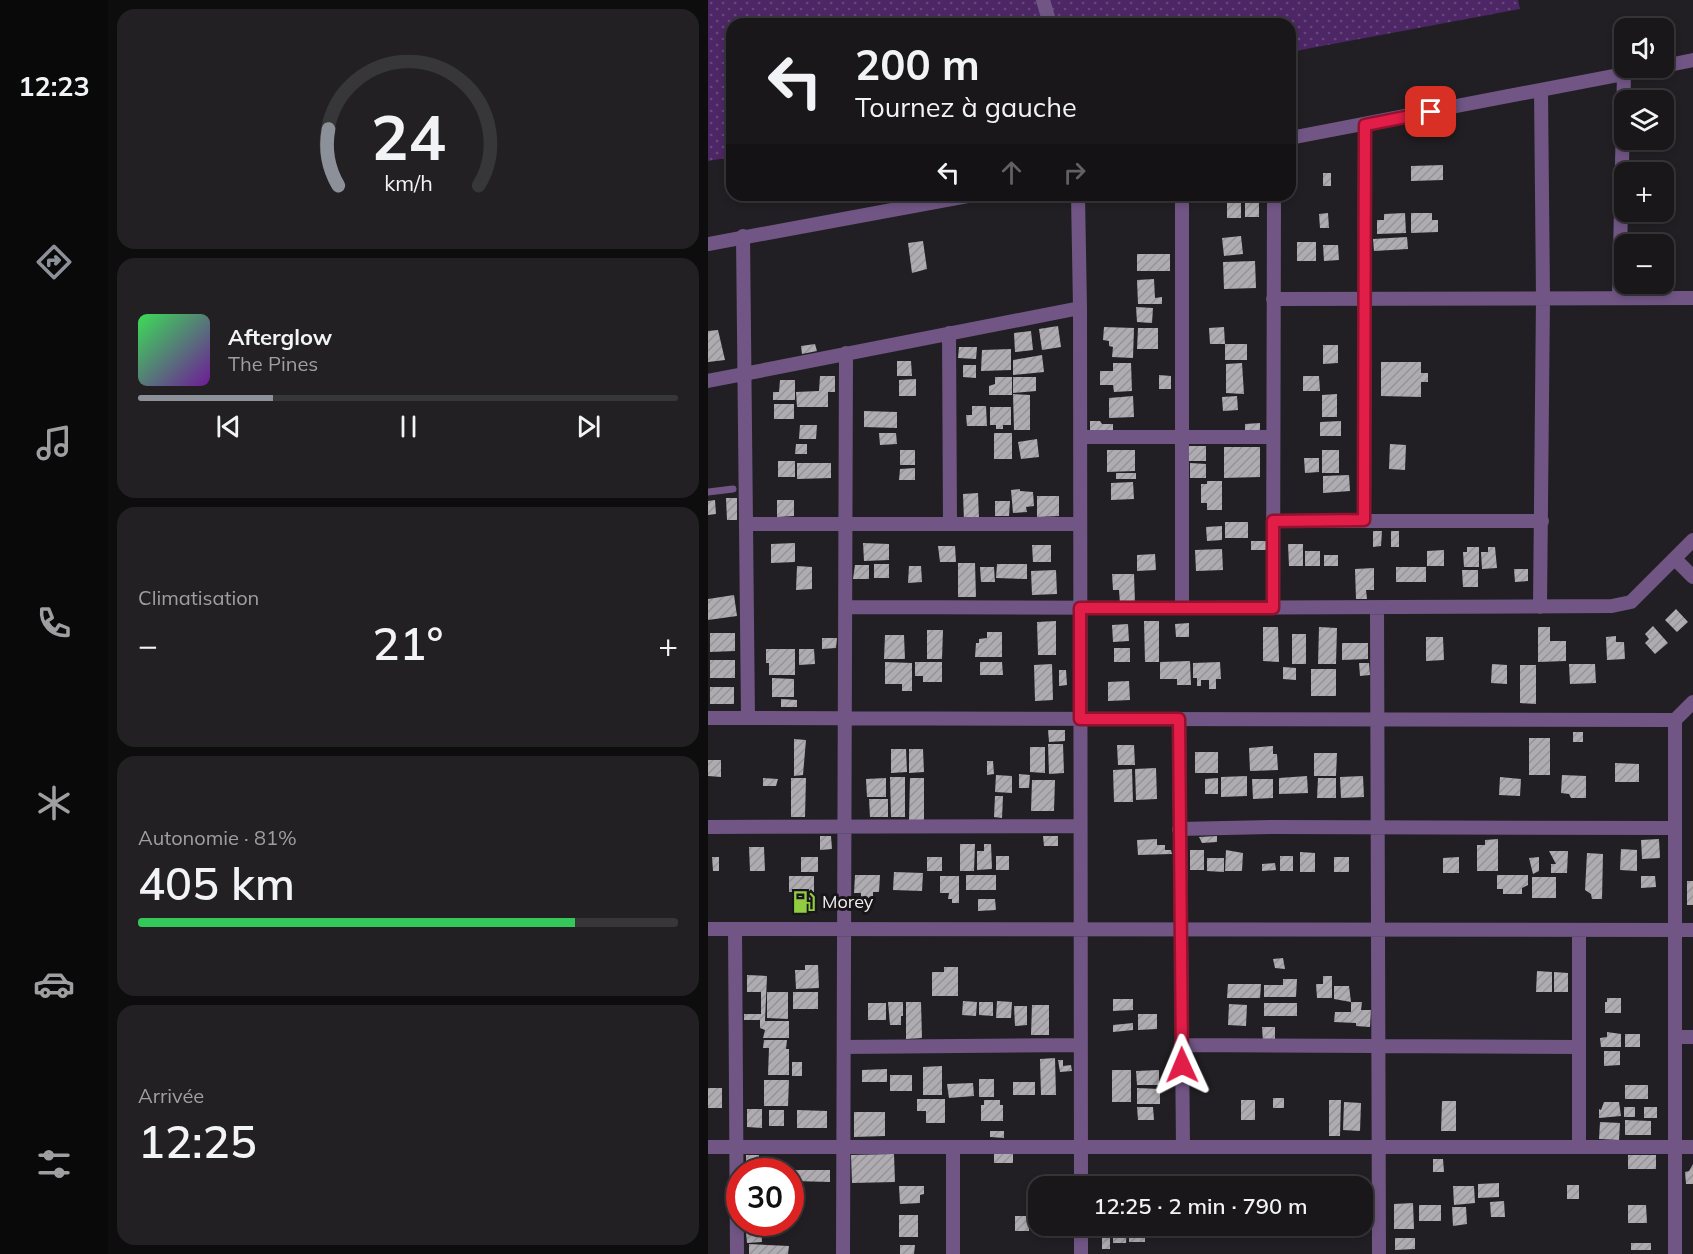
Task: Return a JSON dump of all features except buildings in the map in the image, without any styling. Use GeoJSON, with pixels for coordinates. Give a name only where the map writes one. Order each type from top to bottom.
{"type":"FeatureCollection","features":[{"type":"Feature","properties":{"kind":"street"},"geometry":{"type":"LineString","coordinates":[[1043,0],[1048,18]]}},
{"type":"Feature","properties":{"kind":"street"},"geometry":{"type":"LineString","coordinates":[[1674,64],[1693,60]]}},
{"type":"Feature","properties":{"kind":"street"},"geometry":{"type":"LineString","coordinates":[[1296,137],[1614,76]]}},
{"type":"Feature","properties":{"kind":"street"},"geometry":{"type":"LineString","coordinates":[[1619,298],[1624,78]]}},
{"type":"Feature","properties":{"kind":"street"},"geometry":{"type":"LineString","coordinates":[[1540,90],[1543,298],[1540,608]]}},
{"type":"Feature","properties":{"kind":"street"},"geometry":{"type":"LineString","coordinates":[[1364,520],[1365,125]]}},
{"type":"Feature","properties":{"kind":"street"},"geometry":{"type":"LineString","coordinates":[[708,244],[939,201]]}},
{"type":"Feature","properties":{"kind":"street"},"geometry":{"type":"LineString","coordinates":[[1078,201],[1081,1176]]}},
{"type":"Feature","properties":{"kind":"street"},"geometry":{"type":"LineString","coordinates":[[1182,201],[1182,608]]}},
{"type":"Feature","properties":{"kind":"street"},"geometry":{"type":"LineString","coordinates":[[1273,608],[1274,201]]}},
{"type":"Feature","properties":{"kind":"street"},"geometry":{"type":"LineString","coordinates":[[743,236],[748,718]]}},
{"type":"Feature","properties":{"kind":"street"},"geometry":{"type":"LineString","coordinates":[[1273,299],[1693,298]]}},
{"type":"Feature","properties":{"kind":"street"},"geometry":{"type":"LineString","coordinates":[[708,381],[1080,308]]}},
{"type":"Feature","properties":{"kind":"street"},"geometry":{"type":"LineString","coordinates":[[949,333],[950,524]]}},
{"type":"Feature","properties":{"kind":"street"},"geometry":{"type":"LineString","coordinates":[[843,1254],[846,353]]}},
{"type":"Feature","properties":{"kind":"street"},"geometry":{"type":"LineString","coordinates":[[1080,437],[1273,437]]}},
{"type":"Feature","properties":{"kind":"street"},"geometry":{"type":"LineString","coordinates":[[1273,521],[1542,521]]}},
{"type":"Feature","properties":{"kind":"street"},"geometry":{"type":"LineString","coordinates":[[746,524],[1080,524]]}},
{"type":"Feature","properties":{"kind":"street"},"geometry":{"type":"LineString","coordinates":[[845,607],[1540,608],[1624,605],[1631,602],[1693,540]]}},
{"type":"Feature","properties":{"kind":"street"},"geometry":{"type":"LineString","coordinates":[[1675,559],[1693,577]]}},
{"type":"Feature","properties":{"kind":"street"},"geometry":{"type":"LineString","coordinates":[[1377,608],[1379,1254]]}},
{"type":"Feature","properties":{"kind":"street"},"geometry":{"type":"LineString","coordinates":[[1675,1254],[1676,720],[1693,702]]}},
{"type":"Feature","properties":{"kind":"street"},"geometry":{"type":"LineString","coordinates":[[708,718],[1676,720]]}},
{"type":"Feature","properties":{"kind":"street"},"geometry":{"type":"LineString","coordinates":[[1179,719],[1183,1147]]}},
{"type":"Feature","properties":{"kind":"street"},"geometry":{"type":"LineString","coordinates":[[708,827],[1080,826]]}},
{"type":"Feature","properties":{"kind":"street"},"geometry":{"type":"LineString","coordinates":[[1179,829],[1675,828]]}},
{"type":"Feature","properties":{"kind":"street"},"geometry":{"type":"LineString","coordinates":[[708,929],[1693,930]]}},
{"type":"Feature","properties":{"kind":"street"},"geometry":{"type":"LineString","coordinates":[[735,929],[737,1254]]}},
{"type":"Feature","properties":{"kind":"street"},"geometry":{"type":"LineString","coordinates":[[1578,930],[1579,1147]]}},
{"type":"Feature","properties":{"kind":"street"},"geometry":{"type":"LineString","coordinates":[[1675,1037],[1693,1037]]}},
{"type":"Feature","properties":{"kind":"street"},"geometry":{"type":"LineString","coordinates":[[1181,1045],[1578,1047]]}},
{"type":"Feature","properties":{"kind":"street"},"geometry":{"type":"LineString","coordinates":[[844,1047],[1080,1046]]}},
{"type":"Feature","properties":{"kind":"street"},"geometry":{"type":"LineString","coordinates":[[708,1147],[1693,1147]]}},
{"type":"Feature","properties":{"kind":"street"},"geometry":{"type":"LineString","coordinates":[[953,1147],[953,1254]]}},
{"type":"Feature","properties":{"kind":"street"},"geometry":{"type":"LineString","coordinates":[[1081,1236],[1081,1254]]}},
{"type":"Feature","properties":{"kind":"lane"},"geometry":{"type":"LineString","coordinates":[[708,492],[733,489]]}},
{"type":"Feature","properties":{"kind":"shaded area"},"geometry":{"type":"Polygon","coordinates":[[[708,0],[1518,0],[1520,9],[1296,51],[1296,18],[726,18],[726,158],[708,161],[708,0]]]}},
{"type":"Feature","properties":{"kind":"place","name":"Morey"},"geometry":{"type":"Point","coordinates":[804,902]}},
{"type":"Feature","properties":{"kind":"route"},"geometry":{"type":"LineString","coordinates":[[1182,1065],[1179,719],[1080,719],[1080,608],[1273,608],[1273,521],[1364,520],[1365,125],[1431,112]]}}]}
